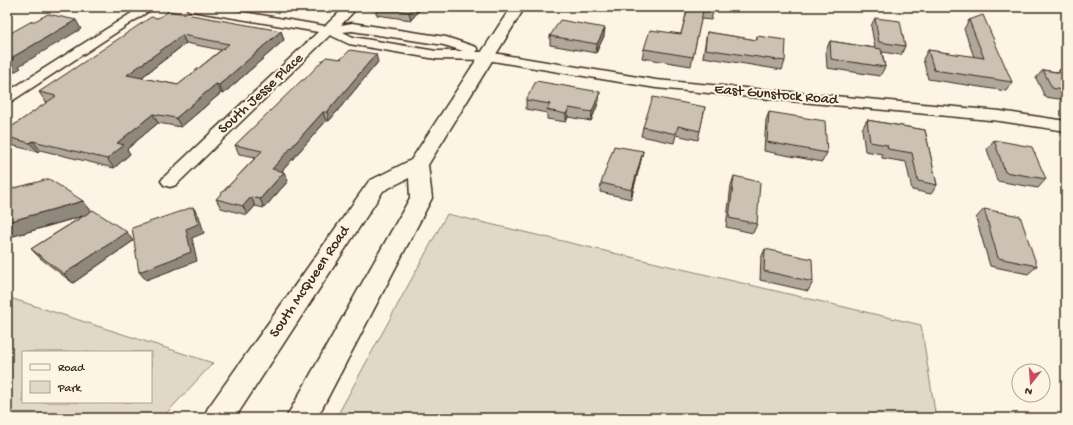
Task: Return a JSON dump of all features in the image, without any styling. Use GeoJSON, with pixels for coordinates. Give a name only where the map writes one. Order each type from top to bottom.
{"type":"FeatureCollection","features":[{"type":"Feature","properties":{"kind":"main road"},"geometry":{"type":"LineString","coordinates":[[300,418],[421,198],[418,165],[518,7]]}},
{"type":"Feature","properties":{"kind":"main road","name":"South McQueen Road"},"geometry":{"type":"LineString","coordinates":[[218,418],[376,186],[418,165]]}},
{"type":"Feature","properties":{"kind":"street"},"geometry":{"type":"LineString","coordinates":[[7,98],[149,7]]}},
{"type":"Feature","properties":{"kind":"street","name":"East Gunstock Road"},"geometry":{"type":"LineString","coordinates":[[192,7],[329,30],[349,40],[436,55],[487,56],[656,84],[977,114],[1066,126]]}},
{"type":"Feature","properties":{"kind":"street","name":"South Jesse Place"},"geometry":{"type":"LineString","coordinates":[[170,181],[352,7]]}},
{"type":"Feature","properties":{"kind":"green space"},"geometry":{"type":"Polygon","coordinates":[[[447,214],[921,325],[936,418],[336,418],[447,214]]]}},
{"type":"Feature","properties":{"kind":"green space"},"geometry":{"type":"Polygon","coordinates":[[[7,297],[213,363],[162,418],[7,418],[7,297]]]}},
{"type":"Feature","properties":{"kind":"building"},"geometry":{"type":"Polygon","coordinates":[[[378,7],[414,7],[409,12],[378,7]]]}},
{"type":"Feature","properties":{"kind":"building"},"geometry":{"type":"Polygon","coordinates":[[[688,7],[714,7],[713,12],[703,11],[693,57],[644,49],[650,30],[681,34],[688,7]]]}},
{"type":"Feature","properties":{"kind":"building"},"geometry":{"type":"Polygon","coordinates":[[[169,11],[281,31],[219,85],[216,84],[176,118],[153,114],[117,143],[124,145],[107,159],[33,141],[30,143],[7,137],[7,130],[56,96],[39,92],[151,17],[158,18],[169,11]],[[182,35],[127,75],[178,85],[229,44],[182,35]]]}},
{"type":"Feature","properties":{"kind":"building"},"geometry":{"type":"Polygon","coordinates":[[[48,14],[76,20],[11,58],[14,59],[7,63],[7,35],[48,14]]]}},
{"type":"Feature","properties":{"kind":"building"},"geometry":{"type":"Polygon","coordinates":[[[983,15],[1012,82],[934,70],[928,50],[984,58],[969,20],[983,15]]]}},
{"type":"Feature","properties":{"kind":"building"},"geometry":{"type":"Polygon","coordinates":[[[875,18],[900,21],[905,46],[879,42],[875,18]]]}},
{"type":"Feature","properties":{"kind":"building"},"geometry":{"type":"Polygon","coordinates":[[[560,20],[605,28],[597,44],[550,36],[560,20]]]}},
{"type":"Feature","properties":{"kind":"building"},"geometry":{"type":"Polygon","coordinates":[[[707,32],[757,40],[757,36],[786,40],[785,61],[705,49],[707,32]]]}},
{"type":"Feature","properties":{"kind":"building"},"geometry":{"type":"Polygon","coordinates":[[[830,41],[881,49],[885,67],[831,59],[830,41]]]}},
{"type":"Feature","properties":{"kind":"building"},"geometry":{"type":"Polygon","coordinates":[[[350,50],[376,54],[327,112],[323,112],[272,169],[284,172],[260,199],[251,197],[243,206],[216,199],[262,151],[235,145],[302,80],[304,80],[326,57],[341,59],[350,50]]]}},
{"type":"Feature","properties":{"kind":"building"},"geometry":{"type":"Polygon","coordinates":[[[1060,69],[1066,70],[1066,91],[1052,88],[1043,70],[1062,73],[1060,69]]]}},
{"type":"Feature","properties":{"kind":"building"},"geometry":{"type":"Polygon","coordinates":[[[536,81],[600,92],[592,112],[569,108],[566,114],[547,110],[550,104],[526,100],[536,81]]]}},
{"type":"Feature","properties":{"kind":"building"},"geometry":{"type":"Polygon","coordinates":[[[653,97],[705,107],[700,131],[678,126],[676,134],[643,127],[653,97]]]}},
{"type":"Feature","properties":{"kind":"building"},"geometry":{"type":"Polygon","coordinates":[[[769,112],[825,121],[827,153],[767,142],[769,112]]]}},
{"type":"Feature","properties":{"kind":"building"},"geometry":{"type":"Polygon","coordinates":[[[867,120],[925,130],[937,185],[918,181],[912,153],[888,149],[887,145],[870,142],[867,120]]]}},
{"type":"Feature","properties":{"kind":"building"},"geometry":{"type":"Polygon","coordinates":[[[994,140],[1032,147],[1046,179],[1005,172],[994,140]]]}},
{"type":"Feature","properties":{"kind":"building"},"geometry":{"type":"Polygon","coordinates":[[[614,146],[643,151],[632,190],[601,183],[614,146]]]}},
{"type":"Feature","properties":{"kind":"building"},"geometry":{"type":"Polygon","coordinates":[[[734,176],[760,182],[757,224],[729,218],[734,176]]]}},
{"type":"Feature","properties":{"kind":"building"},"geometry":{"type":"Polygon","coordinates":[[[49,179],[83,201],[7,222],[7,190],[49,179]]]}},
{"type":"Feature","properties":{"kind":"building"},"geometry":{"type":"Polygon","coordinates":[[[193,207],[198,224],[186,229],[191,252],[139,272],[132,228],[193,207]]]}},
{"type":"Feature","properties":{"kind":"building"},"geometry":{"type":"Polygon","coordinates":[[[984,209],[1020,216],[1037,266],[998,258],[984,209]]]}},
{"type":"Feature","properties":{"kind":"building"},"geometry":{"type":"Polygon","coordinates":[[[93,210],[127,232],[64,274],[31,249],[93,210]]]}},
{"type":"Feature","properties":{"kind":"building"},"geometry":{"type":"Polygon","coordinates":[[[765,249],[812,259],[813,282],[764,271],[765,249]]]}}]}
